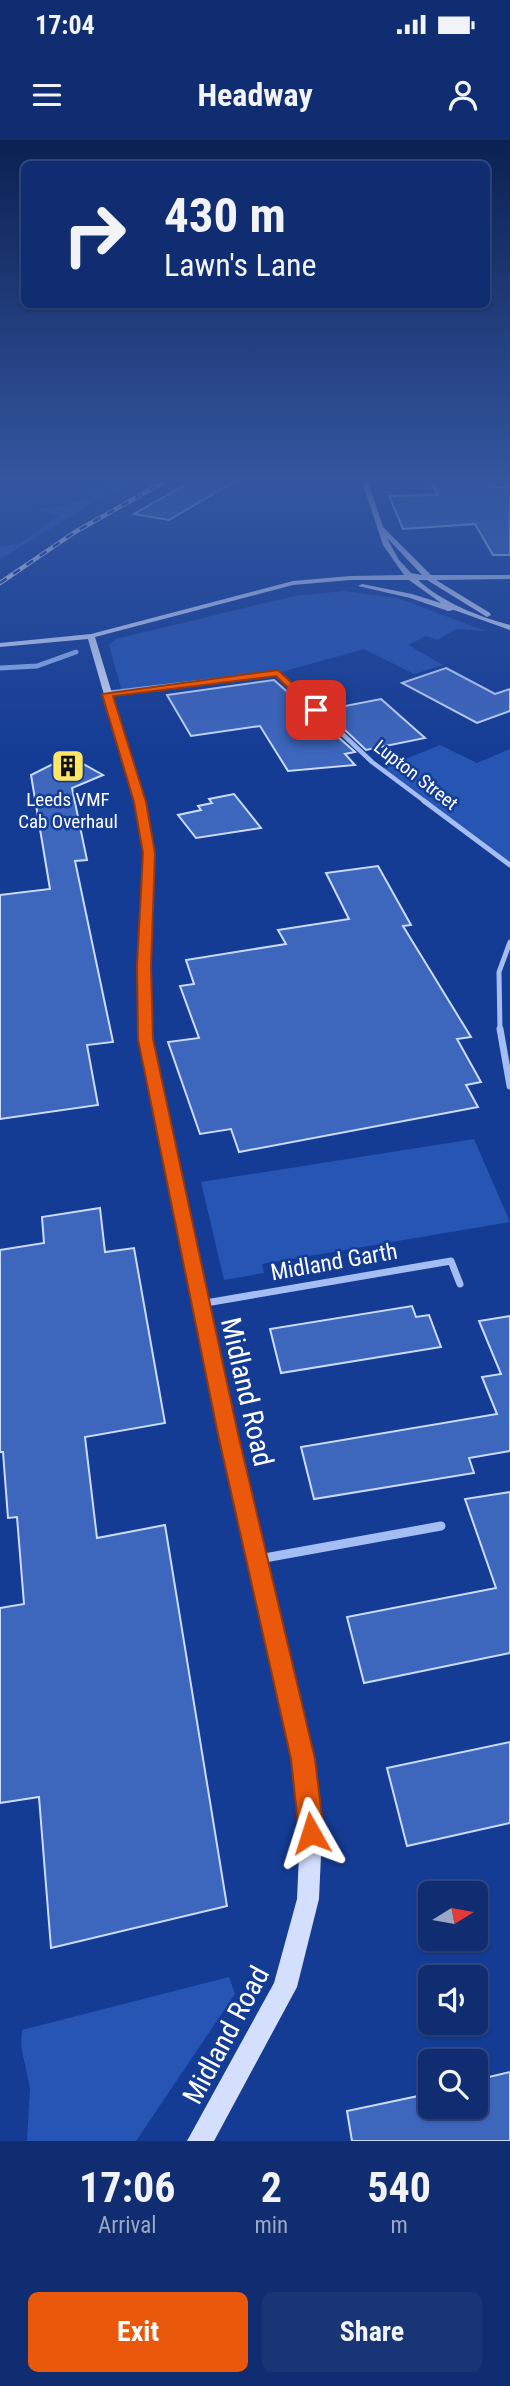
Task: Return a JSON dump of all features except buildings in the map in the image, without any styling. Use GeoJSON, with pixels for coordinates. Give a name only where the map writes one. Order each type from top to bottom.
{"type":"FeatureCollection","features":[{"type":"Feature","properties":{"kind":"street"},"geometry":{"type":"LineString","coordinates":[[0,645],[90,636],[273,588],[385,571]]}},
{"type":"Feature","properties":{"kind":"street"},"geometry":{"type":"LineString","coordinates":[[404,571],[422,586],[472,615]]}},
{"type":"Feature","properties":{"kind":"street"},"geometry":{"type":"LineString","coordinates":[[423,571],[430,579],[445,586],[474,595],[510,628]]}},
{"type":"Feature","properties":{"kind":"street"},"geometry":{"type":"LineString","coordinates":[[350,578],[510,579]]}},
{"type":"Feature","properties":{"kind":"street"},"geometry":{"type":"LineString","coordinates":[[273,588],[489,585],[510,579]]}},
{"type":"Feature","properties":{"kind":"street"},"geometry":{"type":"LineString","coordinates":[[474,595],[489,585]]}},
{"type":"Feature","properties":{"kind":"street"},"geometry":{"type":"LineString","coordinates":[[359,586],[412,596],[510,628]]}},
{"type":"Feature","properties":{"kind":"street","name":"Midland Road"},"geometry":{"type":"LineString","coordinates":[[90,636],[140,802],[148,851],[144,966],[145,1039],[200,1304],[303,1759],[311,1833],[308,1899],[285,1987],[200,2141]]}},
{"type":"Feature","properties":{"kind":"street","name":"Lupton Street"},"geometry":{"type":"LineString","coordinates":[[107,694],[278,673],[372,762],[510,866]]}},
{"type":"Feature","properties":{"kind":"street"},"geometry":{"type":"LineString","coordinates":[[510,942],[503,950],[499,967],[500,1032],[510,1086]]}},
{"type":"Feature","properties":{"kind":"street","name":"Midland Garth"},"geometry":{"type":"LineString","coordinates":[[200,1304],[451,1261],[460,1284]]}},
{"type":"Feature","properties":{"kind":"street"},"geometry":{"type":"LineString","coordinates":[[258,1559],[441,1526]]}},
{"type":"Feature","properties":{"kind":"shaded area"},"geometry":{"type":"Polygon","coordinates":[[[344,591],[397,598],[486,631],[456,629],[437,640],[426,636],[408,645],[443,665],[414,674],[364,649],[278,673],[122,692],[109,645],[116,639],[295,596],[344,591]]]}},
{"type":"Feature","properties":{"kind":"shaded area"},"geometry":{"type":"Polygon","coordinates":[[[440,745],[477,763],[510,749],[510,865],[381,769],[440,745]]]}},
{"type":"Feature","properties":{"kind":"shaded area"},"geometry":{"type":"Polygon","coordinates":[[[474,1139],[510,1222],[262,1264],[264,1273],[224,1280],[201,1182],[474,1139]]]}},
{"type":"Feature","properties":{"kind":"shaded area"},"geometry":{"type":"Polygon","coordinates":[[[229,1977],[235,1994],[136,2141],[27,2141],[30,2088],[21,2046],[22,2030],[229,1977]]]}},
{"type":"Feature","properties":{"kind":"waterway"},"geometry":{"type":"LineString","coordinates":[[0,668],[37,666],[76,652]]}},
{"type":"Feature","properties":{"kind":"railway"},"geometry":{"type":"LineString","coordinates":[[0,583],[17,571]]}},
{"type":"Feature","properties":{"kind":"place","name":"Leeds VMF Cab Overhaul"},"geometry":{"type":"Point","coordinates":[68,766]}},
{"type":"Feature","properties":{"kind":"route"},"geometry":{"type":"LineString","coordinates":[[311,1833],[303,1759],[228,1434],[145,1039],[144,966],[149,853],[140,802],[107,694],[278,673],[316,710]]}}]}
